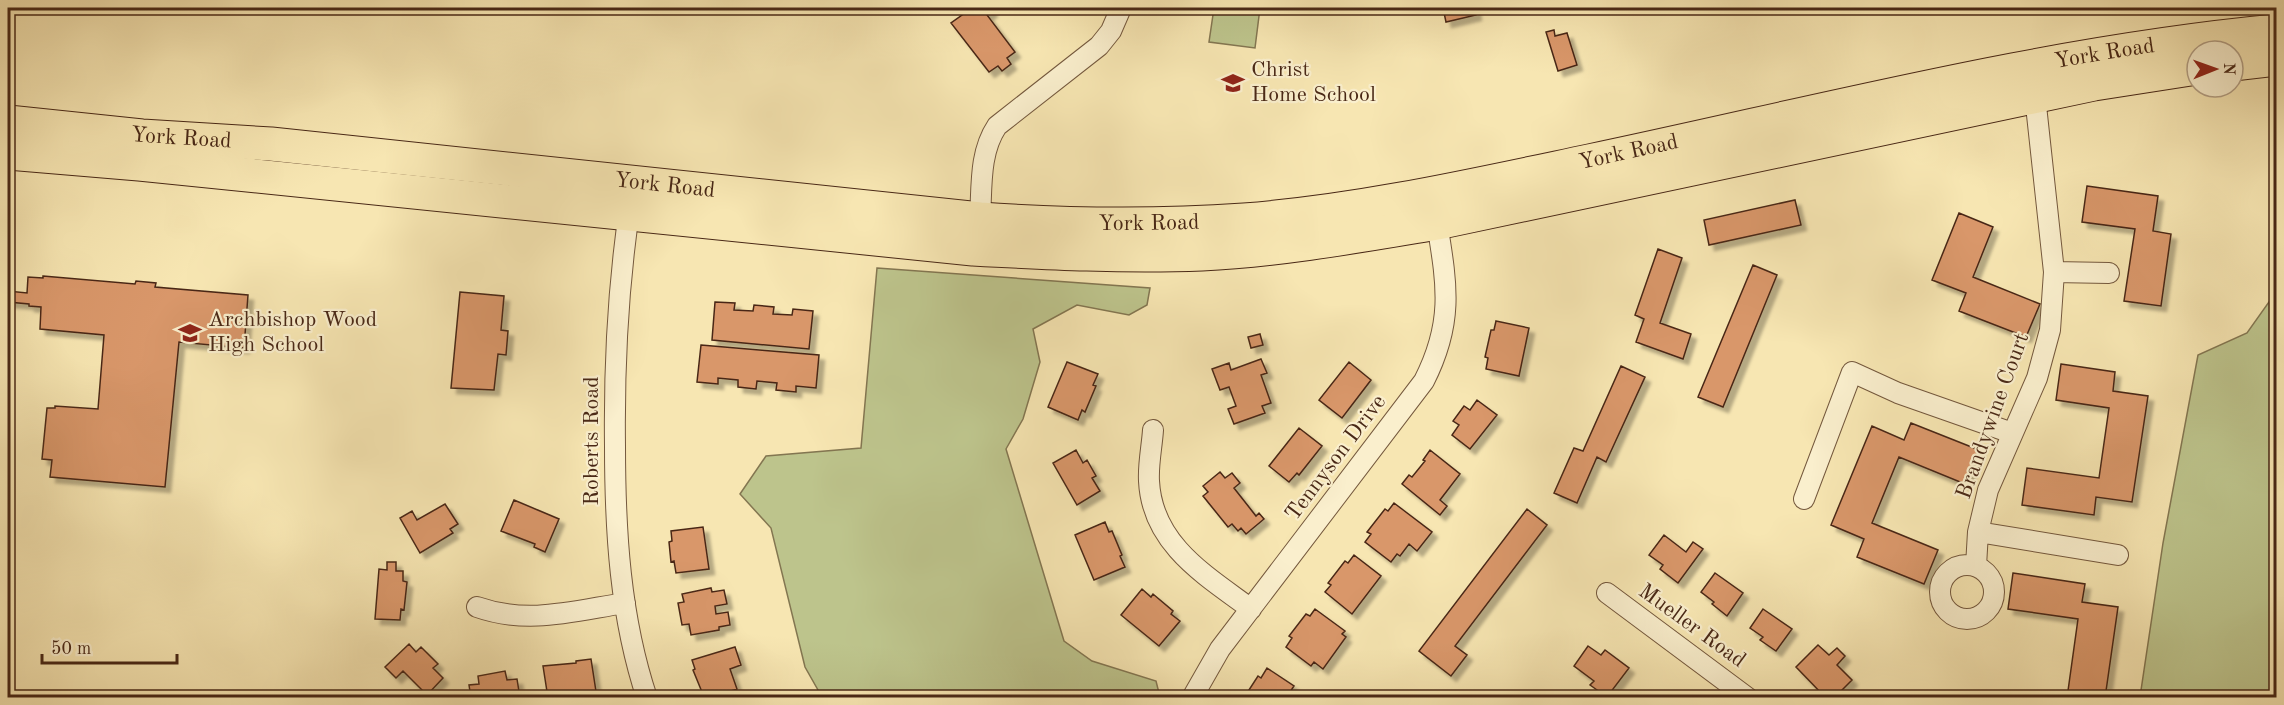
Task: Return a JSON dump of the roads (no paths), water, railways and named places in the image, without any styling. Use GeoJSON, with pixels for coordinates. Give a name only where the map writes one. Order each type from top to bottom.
{"type":"FeatureCollection","features":[{"type":"Feature","properties":{"kind":"highway","name":"York Road"},"geometry":{"type":"LineString","coordinates":[[8,122],[142,136],[271,144],[973,249],[1053,254],[1151,255],[1253,250],[1437,223],[1607,188],[2034,81],[2127,48],[2277,31]]}},
{"type":"Feature","properties":{"kind":"highway"},"geometry":{"type":"LineString","coordinates":[[2245,63],[2277,59]]}},
{"type":"Feature","properties":{"kind":"highway","name":"York Road"},"geometry":{"type":"LineString","coordinates":[[8,153],[631,198],[1053,224],[1143,224],[1244,220],[1361,206],[2034,81],[2142,76],[2185,70]]}},
{"type":"Feature","properties":{"kind":"street"},"geometry":{"type":"LineString","coordinates":[[980,219],[985,152],[988,140],[997,126],[1099,46],[1111,32],[1121,8]]}},
{"type":"Feature","properties":{"kind":"street","name":"Brandywine Court"},"geometry":{"type":"LineString","coordinates":[[1976,566],[1978,532],[1988,490],[2037,378],[2050,330],[2054,272],[2034,81]]}},
{"type":"Feature","properties":{"kind":"street","name":"Roberts Road"},"geometry":{"type":"LineString","coordinates":[[631,198],[616,363],[615,513],[625,603],[647,698]]}},
{"type":"Feature","properties":{"kind":"street","name":"Tennyson Drive"},"geometry":{"type":"LineString","coordinates":[[1192,698],[1220,649],[1413,397],[1434,360],[1446,315],[1446,280],[1437,223]]}},
{"type":"Feature","properties":{"kind":"street"},"geometry":{"type":"LineString","coordinates":[[2054,272],[2109,273]]}},
{"type":"Feature","properties":{"kind":"street"},"geometry":{"type":"LineString","coordinates":[[1804,499],[1852,372],[1898,393],[2012,433]]}},
{"type":"Feature","properties":{"kind":"street"},"geometry":{"type":"LineString","coordinates":[[1153,430],[1149,479],[1151,495],[1165,534],[1191,565],[1251,609]]}},
{"type":"Feature","properties":{"kind":"street"},"geometry":{"type":"LineString","coordinates":[[1978,532],[2118,555]]}},
{"type":"Feature","properties":{"kind":"street","name":"Mueller Road"},"geometry":{"type":"LineString","coordinates":[[1607,593],[1748,698]]}},
{"type":"Feature","properties":{"kind":"street"},"geometry":{"type":"LineString","coordinates":[[477,607],[517,617],[534,617],[625,603]]}},
{"type":"Feature","properties":{"kind":"place","name":"Christ Home School"},"geometry":{"type":"Point","coordinates":[1233,83]}},
{"type":"Feature","properties":{"kind":"place","name":"Archbishop Wood High School"},"geometry":{"type":"Point","coordinates":[190,333]}}]}
